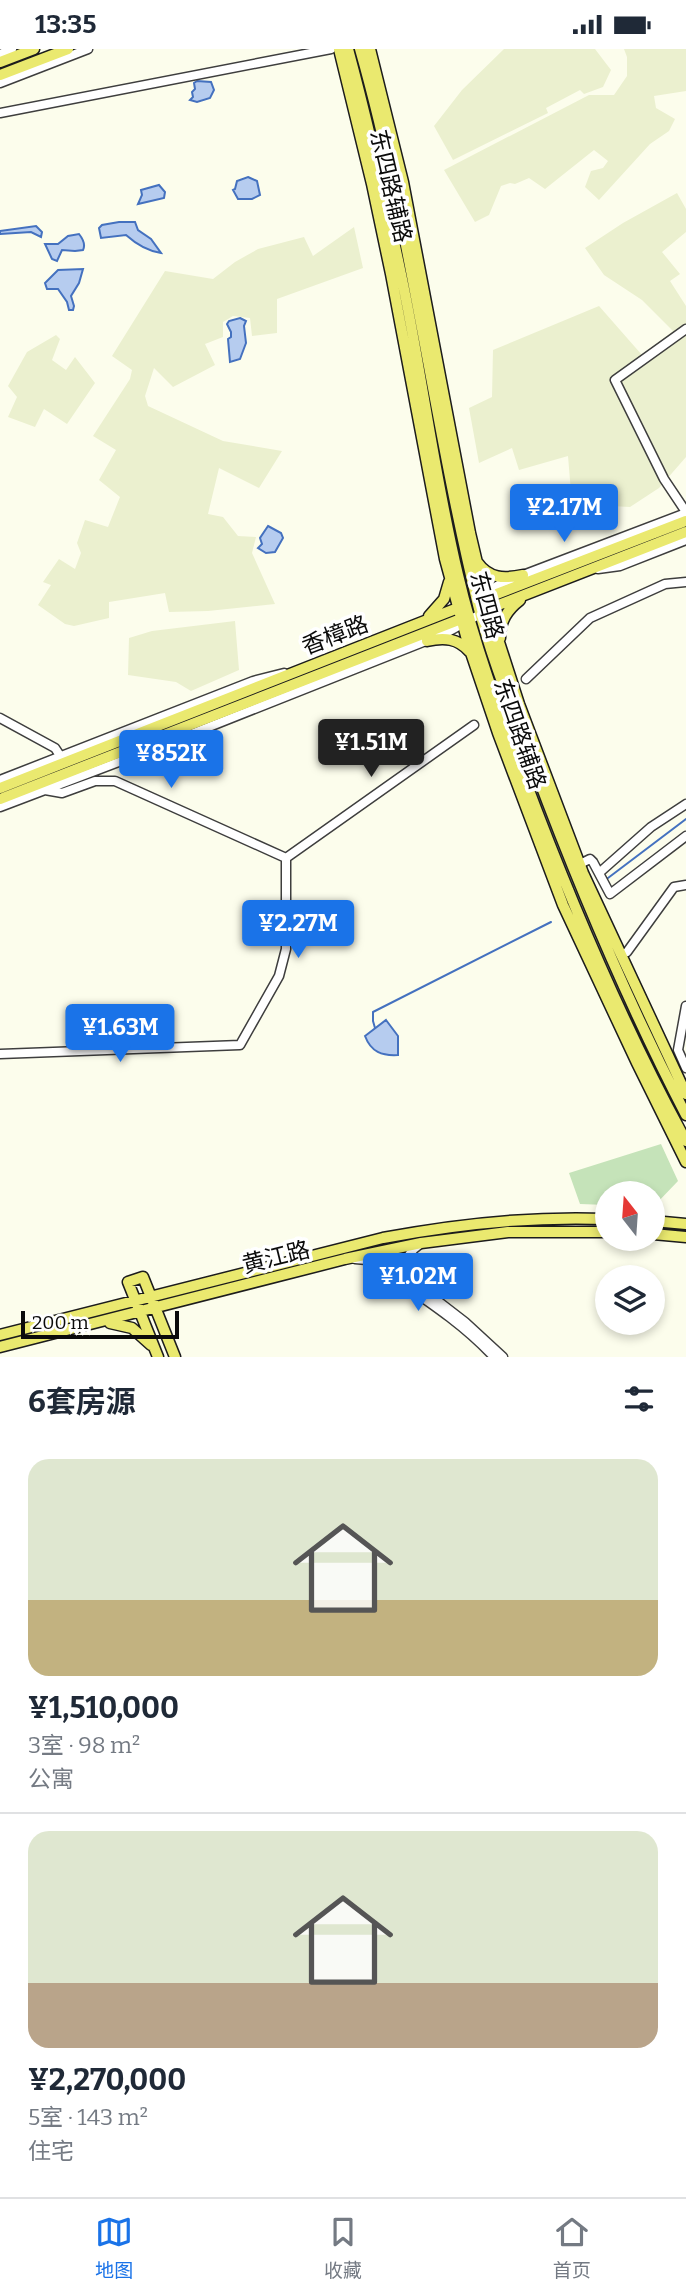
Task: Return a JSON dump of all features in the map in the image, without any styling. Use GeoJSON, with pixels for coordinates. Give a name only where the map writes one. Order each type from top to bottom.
{"type":"FeatureCollection","features":[{"type":"Feature","properties":{"kind":"main road"},"geometry":{"type":"LineString","coordinates":[[0,62],[34,49]]}},
{"type":"Feature","properties":{"kind":"main road"},"geometry":{"type":"LineString","coordinates":[[0,75],[68,49]]}},
{"type":"Feature","properties":{"kind":"main road","name":"东四路"},"geometry":{"type":"LineString","coordinates":[[339,50],[372,145],[401,273],[466,620],[576,912],[651,1073],[686,1141]]}},
{"type":"Feature","properties":{"kind":"main road","name":"东四路辅路"},"geometry":{"type":"LineString","coordinates":[[339,50],[372,184],[448,571],[463,606]]}},
{"type":"Feature","properties":{"kind":"main road","name":"东四路"},"geometry":{"type":"LineString","coordinates":[[364,51],[394,181],[461,526],[502,683],[582,893],[686,1115]]}},
{"type":"Feature","properties":{"kind":"main road","name":"东四路辅路"},"geometry":{"type":"LineString","coordinates":[[364,51],[406,193],[481,598]]}},
{"type":"Feature","properties":{"kind":"main road"},"geometry":{"type":"LineString","coordinates":[[455,496],[457,463]]}},
{"type":"Feature","properties":{"kind":"main road"},"geometry":{"type":"LineString","coordinates":[[433,499],[436,465]]}},
{"type":"Feature","properties":{"kind":"main road","name":"香樟路"},"geometry":{"type":"LineString","coordinates":[[0,788],[481,598],[686,521]]}},
{"type":"Feature","properties":{"kind":"main road"},"geometry":{"type":"LineString","coordinates":[[461,526],[482,569],[492,575],[523,575]]}},
{"type":"Feature","properties":{"kind":"main road","name":"香樟路"},"geometry":{"type":"LineString","coordinates":[[0,803],[686,532]]}},
{"type":"Feature","properties":{"kind":"main road"},"geometry":{"type":"LineString","coordinates":[[420,622],[437,609],[444,599],[449,587],[448,571]]}},
{"type":"Feature","properties":{"kind":"main road"},"geometry":{"type":"LineString","coordinates":[[501,649],[500,632],[503,619],[511,607],[531,593]]}},
{"type":"Feature","properties":{"kind":"main road","name":"东四路辅路"},"geometry":{"type":"LineString","coordinates":[[483,612],[501,649],[580,864],[686,1094]]}},
{"type":"Feature","properties":{"kind":"main road","name":"东四路辅路"},"geometry":{"type":"LineString","coordinates":[[466,620],[472,654],[495,723],[563,905],[636,1063],[686,1162]]}},
{"type":"Feature","properties":{"kind":"main road"},"geometry":{"type":"LineString","coordinates":[[427,641],[442,638],[465,646],[489,680]]}},
{"type":"Feature","properties":{"kind":"main road"},"geometry":{"type":"LineString","coordinates":[[494,694],[495,723]]}},
{"type":"Feature","properties":{"kind":"main road"},"geometry":{"type":"LineString","coordinates":[[519,702],[520,729]]}},
{"type":"Feature","properties":{"kind":"main road"},"geometry":{"type":"LineString","coordinates":[[0,803],[13,802]]}},
{"type":"Feature","properties":{"kind":"main road","name":"黄江路"},"geometry":{"type":"LineString","coordinates":[[0,1335],[356,1243],[502,1222],[595,1219]]}},
{"type":"Feature","properties":{"kind":"main road"},"geometry":{"type":"LineString","coordinates":[[665,1222],[686,1224]]}},
{"type":"Feature","properties":{"kind":"main road","name":"黄江路"},"geometry":{"type":"LineString","coordinates":[[0,1347],[345,1259],[421,1243],[509,1232],[595,1232]]}},
{"type":"Feature","properties":{"kind":"main road"},"geometry":{"type":"LineString","coordinates":[[665,1235],[686,1237]]}},
{"type":"Feature","properties":{"kind":"main road"},"geometry":{"type":"LineString","coordinates":[[157,1354],[128,1282],[143,1277],[175,1357]]}},
{"type":"Feature","properties":{"kind":"main road"},"geometry":{"type":"LineString","coordinates":[[98,1310],[104,1316],[101,1322],[120,1323],[132,1328],[157,1354]]}},
{"type":"Feature","properties":{"kind":"street"},"geometry":{"type":"LineString","coordinates":[[0,54],[12,49]]}},
{"type":"Feature","properties":{"kind":"street"},"geometry":{"type":"LineString","coordinates":[[0,83],[88,49]]}},
{"type":"Feature","properties":{"kind":"street"},"geometry":{"type":"LineString","coordinates":[[0,113],[339,50]]}},
{"type":"Feature","properties":{"kind":"street"},"geometry":{"type":"LineString","coordinates":[[481,598],[523,575],[686,513],[664,479],[615,380],[686,329]]}},
{"type":"Feature","properties":{"kind":"street","name":"香樟路"},"geometry":{"type":"LineString","coordinates":[[591,570],[620,566],[686,540]]}},
{"type":"Feature","properties":{"kind":"street"},"geometry":{"type":"LineString","coordinates":[[526,679],[590,618],[665,584],[686,582]]}},
{"type":"Feature","properties":{"kind":"street"},"geometry":{"type":"LineString","coordinates":[[13,802],[427,641],[466,620]]}},
{"type":"Feature","properties":{"kind":"street"},"geometry":{"type":"LineString","coordinates":[[0,780],[253,681],[297,670]]}},
{"type":"Feature","properties":{"kind":"street"},"geometry":{"type":"LineString","coordinates":[[0,718],[55,748],[61,757]]}},
{"type":"Feature","properties":{"kind":"street"},"geometry":{"type":"LineString","coordinates":[[286,858],[474,725]]}},
{"type":"Feature","properties":{"kind":"street"},"geometry":{"type":"LineString","coordinates":[[44,790],[62,793],[95,781],[115,781],[286,858]]}},
{"type":"Feature","properties":{"kind":"street"},"geometry":{"type":"LineString","coordinates":[[599,873],[651,827],[686,804]]}},
{"type":"Feature","properties":{"kind":"street"},"geometry":{"type":"LineString","coordinates":[[580,864],[590,859],[610,894],[686,836]]}},
{"type":"Feature","properties":{"kind":"street"},"geometry":{"type":"LineString","coordinates":[[0,1054],[240,1045],[279,976],[286,949],[286,858]]}},
{"type":"Feature","properties":{"kind":"street"},"geometry":{"type":"LineString","coordinates":[[627,952],[674,887],[686,885]]}},
{"type":"Feature","properties":{"kind":"street"},"geometry":{"type":"LineString","coordinates":[[686,1006],[678,1050],[686,1067]]}},
{"type":"Feature","properties":{"kind":"street"},"geometry":{"type":"LineString","coordinates":[[421,1243],[407,1257],[408,1278],[465,1322],[503,1357]]}},
{"type":"Feature","properties":{"kind":"street"},"geometry":{"type":"LineString","coordinates":[[345,1259],[359,1259],[374,1264],[461,1327],[494,1357]]}},
{"type":"Feature","properties":{"kind":"green space"},"geometry":{"type":"Polygon","coordinates":[[[504,49],[595,49],[611,70],[603,87],[584,94],[580,90],[546,108],[548,113],[453,160],[434,126],[462,90],[504,49]]]}},
{"type":"Feature","properties":{"kind":"green space"},"geometry":{"type":"Polygon","coordinates":[[[624,49],[686,49],[686,91],[654,96],[656,108],[675,119],[669,131],[650,144],[599,200],[585,187],[591,171],[603,168],[608,161],[594,150],[545,189],[529,178],[501,186],[489,215],[475,222],[444,170],[589,95],[614,95],[627,76],[624,49]]]}},
{"type":"Feature","properties":{"kind":"green space"},"geometry":{"type":"Polygon","coordinates":[[[677,193],[686,209],[686,232],[662,252],[680,274],[670,281],[686,306],[686,457],[659,488],[630,507],[572,504],[568,456],[519,470],[512,448],[479,463],[469,408],[492,397],[493,350],[599,306],[642,355],[673,331],[642,300],[604,275],[585,248],[677,193]]]}},
{"type":"Feature","properties":{"kind":"green space"},"geometry":{"type":"Polygon","coordinates":[[[354,227],[363,268],[277,299],[277,333],[252,336],[250,318],[233,316],[223,322],[223,337],[205,344],[215,365],[173,387],[154,368],[145,396],[148,406],[223,441],[282,451],[259,488],[219,468],[208,514],[223,517],[238,536],[256,537],[252,553],[275,604],[169,612],[165,593],[109,602],[109,618],[74,626],[65,624],[38,605],[51,585],[43,582],[59,559],[75,569],[81,553],[77,543],[85,520],[108,527],[120,497],[99,480],[116,450],[93,436],[130,379],[132,370],[112,356],[165,271],[213,279],[258,249],[304,237],[313,256],[354,227]]]}},
{"type":"Feature","properties":{"kind":"green space"},"geometry":{"type":"Polygon","coordinates":[[[56,335],[60,339],[52,360],[66,370],[75,357],[95,383],[67,424],[44,409],[35,427],[8,417],[17,397],[8,386],[27,352],[56,335]]]}},
{"type":"Feature","properties":{"kind":"green space"},"geometry":{"type":"Polygon","coordinates":[[[235,621],[239,670],[191,691],[176,682],[128,675],[129,638],[152,631],[235,621]]]}},
{"type":"Feature","properties":{"kind":"green space"},"geometry":{"type":"Polygon","coordinates":[[[661,1144],[678,1181],[665,1195],[665,1181],[595,1181],[595,1205],[580,1204],[569,1173],[661,1144]]]}},
{"type":"Feature","properties":{"kind":"water"},"geometry":{"type":"Polygon","coordinates":[[[211,82],[214,90],[210,98],[197,102],[190,100],[195,89],[194,83],[211,82]]]}},
{"type":"Feature","properties":{"kind":"water"},"geometry":{"type":"Polygon","coordinates":[[[248,177],[257,181],[260,195],[252,199],[238,199],[233,190],[237,181],[248,177]]]}},
{"type":"Feature","properties":{"kind":"water"},"geometry":{"type":"Polygon","coordinates":[[[159,185],[165,192],[164,198],[138,204],[141,190],[159,185]]]}},
{"type":"Feature","properties":{"kind":"water"},"geometry":{"type":"Polygon","coordinates":[[[135,222],[138,230],[151,239],[161,253],[142,247],[126,235],[101,238],[99,228],[102,225],[135,222]]]}},
{"type":"Feature","properties":{"kind":"water"},"geometry":{"type":"Polygon","coordinates":[[[36,226],[42,232],[41,237],[31,232],[0,234],[0,231],[36,226]]]}},
{"type":"Feature","properties":{"kind":"water"},"geometry":{"type":"Polygon","coordinates":[[[79,234],[84,242],[83,250],[62,250],[57,261],[52,259],[45,244],[58,244],[68,236],[79,234]]]}},
{"type":"Feature","properties":{"kind":"water"},"geometry":{"type":"Polygon","coordinates":[[[83,269],[71,296],[73,310],[69,310],[58,289],[47,289],[45,283],[58,270],[83,269]]]}},
{"type":"Feature","properties":{"kind":"water"},"geometry":{"type":"Polygon","coordinates":[[[240,318],[246,321],[246,343],[240,359],[230,362],[228,339],[231,332],[227,324],[240,318]]]}},
{"type":"Feature","properties":{"kind":"water"},"geometry":{"type":"Polygon","coordinates":[[[268,526],[281,533],[283,538],[275,552],[266,553],[258,548],[262,544],[260,538],[268,526]]]}},
{"type":"Feature","properties":{"kind":"water"},"geometry":{"type":"Polygon","coordinates":[[[386,1020],[398,1036],[398,1055],[378,1052],[370,1046],[365,1036],[386,1020]]]}},
{"type":"Feature","properties":{"kind":"waterway"},"geometry":{"type":"LineString","coordinates":[[608,878],[686,819]]}},
{"type":"Feature","properties":{"kind":"waterway"},"geometry":{"type":"LineString","coordinates":[[375,1028],[373,1012],[551,922]]}}]}
